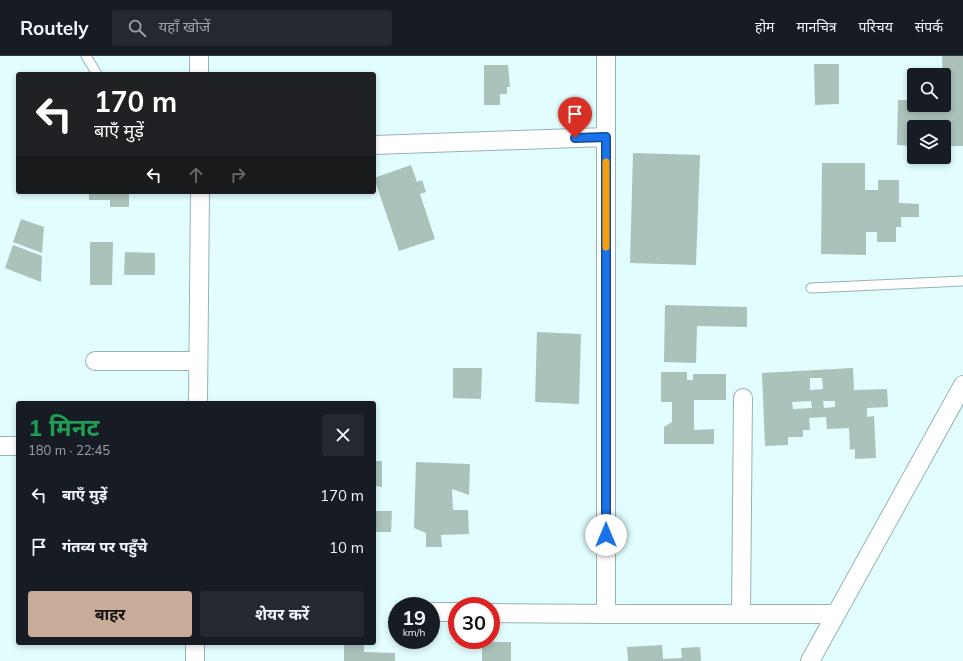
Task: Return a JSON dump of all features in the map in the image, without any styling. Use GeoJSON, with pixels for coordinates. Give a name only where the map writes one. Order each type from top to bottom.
{"type":"FeatureCollection","features":[{"type":"Feature","properties":{"kind":"street"},"geometry":{"type":"LineString","coordinates":[[199,56],[200,72]]}},
{"type":"Feature","properties":{"kind":"street"},"geometry":{"type":"LineString","coordinates":[[606,56],[606,614]]}},
{"type":"Feature","properties":{"kind":"street"},"geometry":{"type":"LineString","coordinates":[[376,145],[606,137]]}},
{"type":"Feature","properties":{"kind":"street"},"geometry":{"type":"LineString","coordinates":[[198,401],[200,194]]}},
{"type":"Feature","properties":{"kind":"street"},"geometry":{"type":"LineString","coordinates":[[96,361],[198,361]]}},
{"type":"Feature","properties":{"kind":"street"},"geometry":{"type":"LineString","coordinates":[[810,661],[963,385]]}},
{"type":"Feature","properties":{"kind":"street"},"geometry":{"type":"LineString","coordinates":[[740,614],[743,398]]}},
{"type":"Feature","properties":{"kind":"street"},"geometry":{"type":"LineString","coordinates":[[0,446],[16,446]]}},
{"type":"Feature","properties":{"kind":"street"},"geometry":{"type":"LineString","coordinates":[[500,613],[835,614]]}},
{"type":"Feature","properties":{"kind":"street"},"geometry":{"type":"LineString","coordinates":[[195,645],[195,661]]}},
{"type":"Feature","properties":{"kind":"lane"},"geometry":{"type":"LineString","coordinates":[[86,56],[96,72]]}},
{"type":"Feature","properties":{"kind":"lane"},"geometry":{"type":"LineString","coordinates":[[811,288],[963,281]]}},
{"type":"Feature","properties":{"kind":"building"},"geometry":{"type":"Polygon","coordinates":[[[942,56],[963,56],[963,146],[951,146],[951,120],[907,120],[907,146],[897,145],[898,100],[907,100],[907,112],[951,112],[951,68],[942,68],[942,56]]]}},
{"type":"Feature","properties":{"kind":"building"},"geometry":{"type":"Polygon","coordinates":[[[814,64],[839,64],[839,104],[815,105],[814,64]]]}},
{"type":"Feature","properties":{"kind":"building"},"geometry":{"type":"Polygon","coordinates":[[[484,65],[508,65],[510,87],[507,87],[507,94],[500,94],[500,105],[484,105],[484,65]]]}},
{"type":"Feature","properties":{"kind":"building"},"geometry":{"type":"Polygon","coordinates":[[[633,153],[700,155],[696,265],[630,263],[633,153]]]}},
{"type":"Feature","properties":{"kind":"building"},"geometry":{"type":"Polygon","coordinates":[[[822,163],[865,163],[865,190],[878,190],[878,180],[899,180],[899,203],[919,204],[919,217],[901,217],[901,227],[896,227],[896,242],[877,242],[877,232],[866,232],[866,255],[821,254],[822,163]]]}},
{"type":"Feature","properties":{"kind":"building"},"geometry":{"type":"Polygon","coordinates":[[[411,165],[417,182],[422,180],[426,192],[420,194],[435,239],[399,251],[376,184],[376,177],[411,165]]]}},
{"type":"Feature","properties":{"kind":"building"},"geometry":{"type":"Polygon","coordinates":[[[89,194],[129,194],[129,207],[110,207],[110,200],[89,200],[89,194]]]}},
{"type":"Feature","properties":{"kind":"building"},"geometry":{"type":"Polygon","coordinates":[[[21,219],[44,227],[42,253],[13,242],[21,219]]]}},
{"type":"Feature","properties":{"kind":"building"},"geometry":{"type":"Polygon","coordinates":[[[90,242],[113,242],[112,285],[90,285],[90,242]]]}},
{"type":"Feature","properties":{"kind":"building"},"geometry":{"type":"Polygon","coordinates":[[[13,245],[42,256],[41,282],[5,268],[13,245]]]}},
{"type":"Feature","properties":{"kind":"building"},"geometry":{"type":"Polygon","coordinates":[[[125,252],[155,253],[155,275],[124,275],[125,252]]]}},
{"type":"Feature","properties":{"kind":"building"},"geometry":{"type":"Polygon","coordinates":[[[665,305],[747,307],[747,327],[697,326],[696,363],[664,362],[665,305]]]}},
{"type":"Feature","properties":{"kind":"building"},"geometry":{"type":"Polygon","coordinates":[[[537,332],[581,334],[579,404],[535,402],[537,332]]]}},
{"type":"Feature","properties":{"kind":"building"},"geometry":{"type":"Polygon","coordinates":[[[453,368],[482,368],[481,399],[453,398],[453,368]]]}},
{"type":"Feature","properties":{"kind":"building"},"geometry":{"type":"Polygon","coordinates":[[[853,368],[854,390],[887,389],[888,407],[867,408],[867,417],[874,416],[876,458],[855,459],[855,449],[850,450],[849,428],[827,429],[826,417],[809,418],[810,430],[803,430],[803,437],[788,437],[788,445],[765,446],[762,373],[853,368]],[[810,378],[810,390],[823,389],[822,378],[810,378]],[[811,401],[792,402],[793,409],[812,408],[811,401]],[[823,401],[824,408],[835,407],[835,401],[823,401]]]}},
{"type":"Feature","properties":{"kind":"building"},"geometry":{"type":"Polygon","coordinates":[[[661,372],[687,372],[687,380],[693,380],[693,374],[726,374],[726,400],[694,400],[694,430],[714,429],[714,444],[664,444],[664,427],[672,422],[672,402],[661,402],[661,372]]]}},
{"type":"Feature","properties":{"kind":"building"},"geometry":{"type":"Polygon","coordinates":[[[376,461],[382,461],[382,487],[376,486],[376,461]]]}},
{"type":"Feature","properties":{"kind":"building"},"geometry":{"type":"Polygon","coordinates":[[[416,462],[470,464],[469,495],[452,489],[453,510],[468,510],[469,534],[441,535],[442,547],[426,547],[426,533],[414,528],[416,462]]]}},
{"type":"Feature","properties":{"kind":"building"},"geometry":{"type":"Polygon","coordinates":[[[376,511],[392,511],[391,532],[376,532],[376,511]]]}},
{"type":"Feature","properties":{"kind":"building"},"geometry":{"type":"Polygon","coordinates":[[[500,642],[511,642],[511,661],[482,661],[482,649],[500,649],[500,642]]]}},
{"type":"Feature","properties":{"kind":"building"},"geometry":{"type":"Polygon","coordinates":[[[344,645],[364,645],[364,652],[395,653],[395,661],[344,661],[344,645]]]}},
{"type":"Feature","properties":{"kind":"building"},"geometry":{"type":"Polygon","coordinates":[[[662,645],[663,659],[682,658],[681,648],[700,647],[701,661],[628,661],[627,647],[662,645]]]}},
{"type":"Feature","properties":{"kind":"slow traffic"},"geometry":{"type":"LineString","coordinates":[[606,162],[606,247]]}},
{"type":"Feature","properties":{"kind":"route"},"geometry":{"type":"LineString","coordinates":[[575,138],[606,137],[606,535]]}}]}
